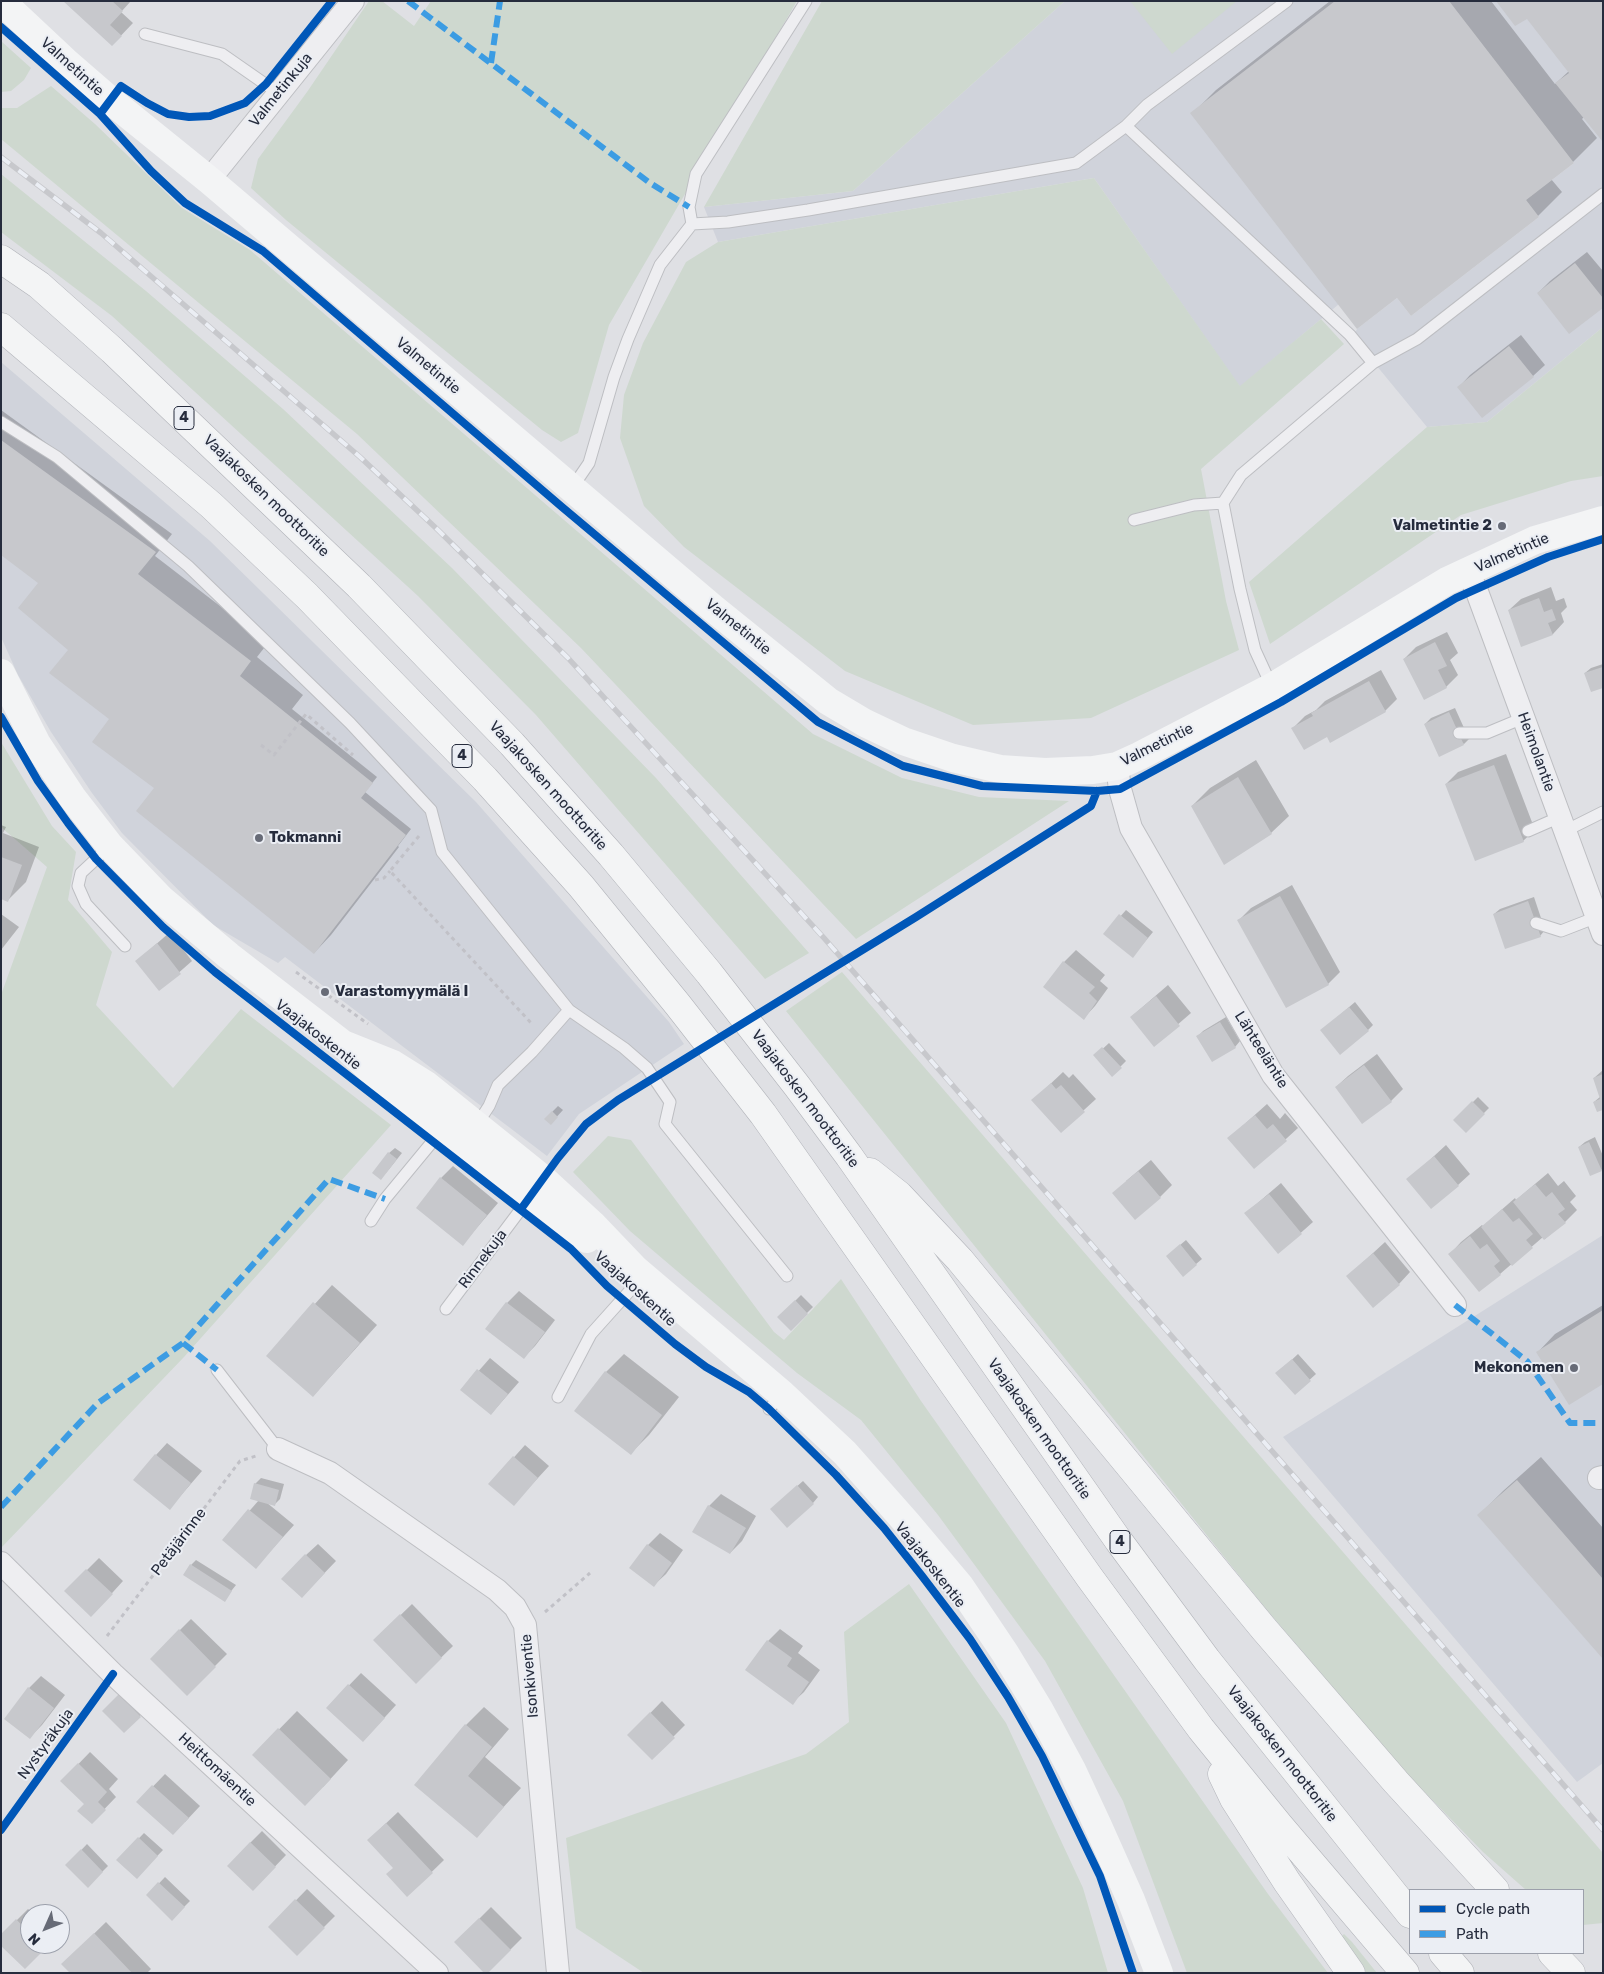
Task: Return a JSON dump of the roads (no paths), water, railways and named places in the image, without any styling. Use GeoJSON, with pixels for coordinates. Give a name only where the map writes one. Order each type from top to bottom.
{"type":"FeatureCollection","features":[{"type":"Feature","properties":{"kind":"main road","name":"Valmetintie"},"geometry":{"type":"LineString","coordinates":[[8,4],[72,68],[209,180],[707,602],[828,701],[865,724],[911,744],[953,758],[1000,769],[1045,772],[1093,770],[1117,766],[1272,686],[1447,581],[1535,540],[1603,520]]}},
{"type":"Feature","properties":{"kind":"main road","name":"Vaajakosken moottoritie"},"geometry":{"type":"LineString","coordinates":[[1,259],[39,285],[112,350],[360,586],[512,744],[610,855],[709,973],[797,1086],[849,1156],[934,1280],[1124,1548],[1207,1660],[1409,1913]]}},
{"type":"Feature","properties":{"kind":"main road","name":"4"},"geometry":{"type":"LineString","coordinates":[[1,326],[211,505],[306,596],[485,779],[581,886],[678,1005],[763,1114],[1079,1562],[1201,1730],[1405,1973]]}},
{"type":"Feature","properties":{"kind":"main road","name":"Vaajakoskentie"},"geometry":{"type":"LineString","coordinates":[[1,673],[37,744],[72,797],[110,846],[161,899],[251,974],[343,1044],[394,1064],[425,1084],[461,1129],[543,1179],[592,1224],[639,1273],[775,1401],[844,1453],[907,1523],[960,1586],[1005,1653],[1039,1709],[1072,1770],[1131,1900],[1159,1973]]}},
{"type":"Feature","properties":{"kind":"main road"},"geometry":{"type":"LineString","coordinates":[[849,1156],[899,1195],[960,1260],[1258,1621],[1396,1782],[1494,1889]]}},
{"type":"Feature","properties":{"kind":"main road"},"geometry":{"type":"LineString","coordinates":[[1201,1730],[1234,1798],[1288,1882],[1351,1973]]}},
{"type":"Feature","properties":{"kind":"main road"},"geometry":{"type":"LineString","coordinates":[[1444,1954],[1460,1973]]}},
{"type":"Feature","properties":{"kind":"main road"},"geometry":{"type":"LineString","coordinates":[[1553,1954],[1571,1973]]}},
{"type":"Feature","properties":{"kind":"street","name":"Valmetinkuja"},"geometry":{"type":"LineString","coordinates":[[209,180],[353,1]]}},
{"type":"Feature","properties":{"kind":"street","name":"Heimolantie"},"geometry":{"type":"LineString","coordinates":[[1468,572],[1476,589],[1600,925]]}},
{"type":"Feature","properties":{"kind":"street","name":"Lähteeläntie"},"geometry":{"type":"LineString","coordinates":[[1117,766],[1120,789],[1131,828],[1273,1075],[1455,1305]]}},
{"type":"Feature","properties":{"kind":"street","name":"Isonkiventie"},"geometry":{"type":"LineString","coordinates":[[278,1449],[330,1473],[497,1590],[515,1607],[522,1619],[525,1625],[558,1973]]}},
{"type":"Feature","properties":{"kind":"street","name":"Heittomäentie"},"geometry":{"type":"LineString","coordinates":[[1,1563],[113,1674],[437,1973]]}},
{"type":"Feature","properties":{"kind":"lane"},"geometry":{"type":"LineString","coordinates":[[692,224],[688,208],[696,174],[806,1]]}},
{"type":"Feature","properties":{"kind":"lane"},"geometry":{"type":"LineString","coordinates":[[572,488],[589,463],[614,377],[660,265],[692,224],[728,222],[861,202],[1076,163],[1126,126],[1147,104],[1287,1]]}},
{"type":"Feature","properties":{"kind":"lane"},"geometry":{"type":"LineString","coordinates":[[145,34],[222,54],[278,94]]}},
{"type":"Feature","properties":{"kind":"lane"},"geometry":{"type":"LineString","coordinates":[[1126,126],[1350,335],[1373,364]]}},
{"type":"Feature","properties":{"kind":"lane"},"geometry":{"type":"LineString","coordinates":[[1272,686],[1254,650],[1223,503],[1241,475],[1373,364],[1417,339],[1603,194]]}},
{"type":"Feature","properties":{"kind":"lane"},"geometry":{"type":"LineString","coordinates":[[1,422],[57,457],[188,566],[350,723],[430,810],[442,852],[569,1010],[624,1048],[647,1068],[670,1102],[665,1124],[787,1276]]}},
{"type":"Feature","properties":{"kind":"lane"},"geometry":{"type":"LineString","coordinates":[[1134,520],[1194,505],[1223,503]]}},
{"type":"Feature","properties":{"kind":"lane"},"geometry":{"type":"LineString","coordinates":[[1459,734],[1487,733],[1523,718]]}},
{"type":"Feature","properties":{"kind":"lane"},"geometry":{"type":"LineString","coordinates":[[1528,831],[1562,824],[1603,812]]}},
{"type":"Feature","properties":{"kind":"lane"},"geometry":{"type":"LineString","coordinates":[[110,846],[81,873],[78,886],[86,904],[125,946]]}},
{"type":"Feature","properties":{"kind":"lane"},"geometry":{"type":"LineString","coordinates":[[1536,923],[1561,931],[1600,925]]}},
{"type":"Feature","properties":{"kind":"lane"},"geometry":{"type":"LineString","coordinates":[[371,1221],[385,1199],[461,1129],[489,1106],[498,1085],[569,1010]]}},
{"type":"Feature","properties":{"kind":"lane","name":"Rinnekuja"},"geometry":{"type":"LineString","coordinates":[[446,1309],[521,1209]]}},
{"type":"Feature","properties":{"kind":"lane"},"geometry":{"type":"LineString","coordinates":[[558,1397],[591,1334],[639,1273]]}},
{"type":"Feature","properties":{"kind":"lane"},"geometry":{"type":"LineString","coordinates":[[217,1370],[278,1449]]}},
{"type":"Feature","properties":{"kind":"railway"},"geometry":{"type":"LineString","coordinates":[[1,157],[101,233],[360,457],[438,530],[568,658],[824,938],[1603,1830]]}},
{"type":"Feature","properties":{"kind":"place","name":"Valmetintie 2"},"geometry":{"type":"Point","coordinates":[1502,526]}},
{"type":"Feature","properties":{"kind":"place","name":"Tokmanni"},"geometry":{"type":"Point","coordinates":[259,838]}},
{"type":"Feature","properties":{"kind":"place","name":"Varastomyymälä I"},"geometry":{"type":"Point","coordinates":[325,992]}},
{"type":"Feature","properties":{"kind":"place","name":"Mekonomen"},"geometry":{"type":"Point","coordinates":[1574,1368]}}]}
